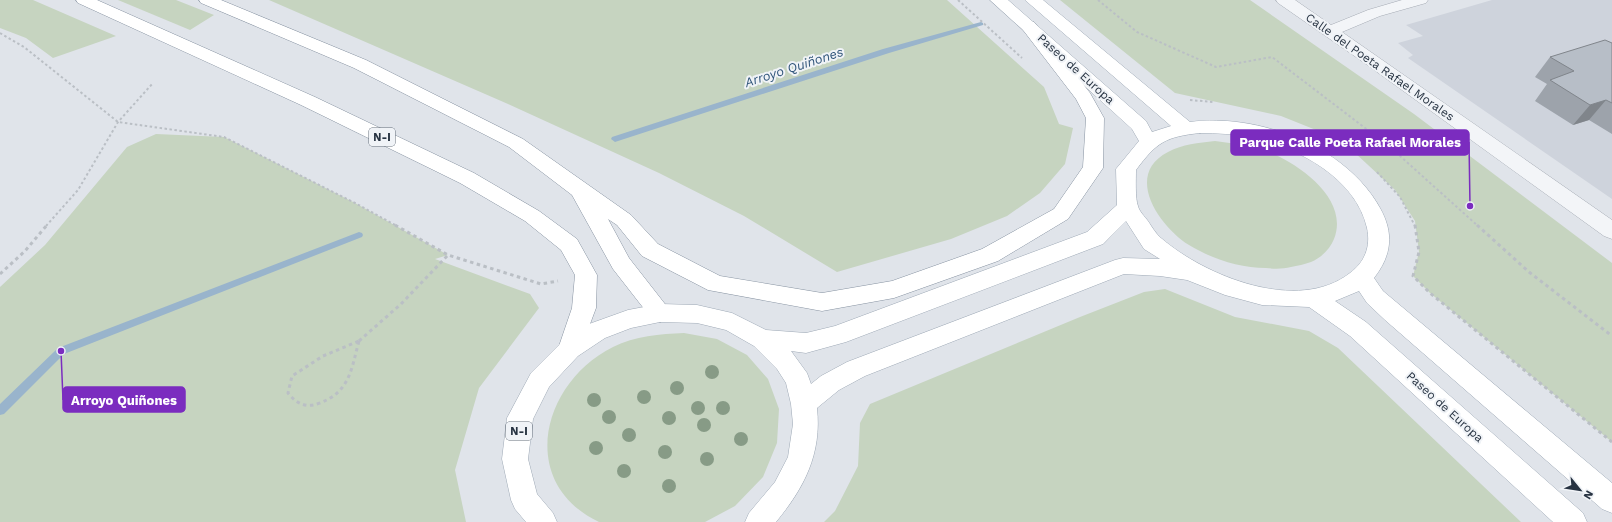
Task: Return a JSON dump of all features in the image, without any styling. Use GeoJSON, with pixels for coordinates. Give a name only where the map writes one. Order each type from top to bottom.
{"type":"FeatureCollection","features":[{"type":"Feature","properties":{"kind":"main road","name":"N-I"},"geometry":{"type":"LineString","coordinates":[[84,0],[308,101],[467,178],[532,216],[569,246],[586,275],[584,308],[570,349]]}},
{"type":"Feature","properties":{"kind":"main road"},"geometry":{"type":"LineString","coordinates":[[207,0],[360,64],[516,143],[577,188],[624,220],[650,250],[716,284],[822,302],[894,289],[990,255],[1061,214],[1093,168],[1095,118],[1084,97],[1028,26]]}},
{"type":"Feature","properties":{"kind":"main road","name":"Paseo de Europa"},"geometry":{"type":"LineString","coordinates":[[998,0],[1139,125],[1149,142]]}},
{"type":"Feature","properties":{"kind":"main road","name":"Paseo de Europa"},"geometry":{"type":"LineString","coordinates":[[1033,0],[1185,128]]}},
{"type":"Feature","properties":{"kind":"main road"},"geometry":{"type":"LineString","coordinates":[[1217,126],[1253,131],[1289,142],[1322,158],[1350,180],[1370,205],[1380,231],[1378,256],[1362,278],[1340,290],[1312,298],[1274,298],[1234,290],[1196,274],[1152,243],[1127,207],[1126,169],[1149,142],[1165,134],[1185,128],[1217,126]]}},
{"type":"Feature","properties":{"kind":"main road"},"geometry":{"type":"LineString","coordinates":[[577,188],[605,232],[621,263],[660,313]]}},
{"type":"Feature","properties":{"kind":"main road"},"geometry":{"type":"LineString","coordinates":[[762,339],[806,343],[838,335],[1095,238],[1127,207]]}},
{"type":"Feature","properties":{"kind":"main road"},"geometry":{"type":"LineString","coordinates":[[804,404],[830,383],[856,369],[1123,266],[1154,267],[1196,274]]}},
{"type":"Feature","properties":{"kind":"main road"},"geometry":{"type":"LineString","coordinates":[[1362,278],[1375,297],[1393,314],[1612,500]]}},
{"type":"Feature","properties":{"kind":"main road","name":"Paseo de Europa"},"geometry":{"type":"LineString","coordinates":[[1312,298],[1358,329],[1573,522]]}},
{"type":"Feature","properties":{"kind":"main road","name":"N-I"},"geometry":{"type":"LineString","coordinates":[[543,522],[525,500],[515,459],[520,418],[540,380],[570,349],[604,329],[628,319],[660,313],[697,314],[732,322],[762,339],[786,362],[798,380],[804,404],[806,424],[801,458],[785,491],[759,522]]}},
{"type":"Feature","properties":{"kind":"street"},"geometry":{"type":"LineString","coordinates":[[1288,3],[1312,0]]}},
{"type":"Feature","properties":{"kind":"street"},"geometry":{"type":"LineString","coordinates":[[1330,31],[1374,13],[1420,0]]}},
{"type":"Feature","properties":{"kind":"street","name":"Calle del Poeta Rafael Morales"},"geometry":{"type":"LineString","coordinates":[[1288,3],[1330,31],[1612,231]]}},
{"type":"Feature","properties":{"kind":"path"},"geometry":{"type":"LineString","coordinates":[[958,0],[1024,60]]}},
{"type":"Feature","properties":{"kind":"path"},"geometry":{"type":"LineString","coordinates":[[1098,0],[1137,32],[1216,67],[1272,57],[1390,147],[1529,272],[1612,336]]}},
{"type":"Feature","properties":{"kind":"path"},"geometry":{"type":"LineString","coordinates":[[0,33],[24,47],[118,122],[224,137],[354,203],[448,255],[541,284],[586,275]]}},
{"type":"Feature","properties":{"kind":"path"},"geometry":{"type":"LineString","coordinates":[[0,274],[25,251],[78,190],[118,122],[153,83]]}},
{"type":"Feature","properties":{"kind":"path"},"geometry":{"type":"LineString","coordinates":[[359,341],[352,372],[343,390],[328,402],[309,406],[294,402],[288,393],[292,376],[323,356],[359,341],[401,304],[448,255]]}},
{"type":"Feature","properties":{"kind":"shaded area"},"geometry":{"type":"Polygon","coordinates":[[[1492,0],[1612,0],[1612,199],[1408,58],[1413,55],[1398,43],[1423,36],[1406,25],[1492,0]]]}},
{"type":"Feature","properties":{"kind":"green space"},"geometry":{"type":"Polygon","coordinates":[[[0,0],[33,0],[116,36],[53,58],[26,38],[0,28],[0,0]]]}},
{"type":"Feature","properties":{"kind":"green space"},"geometry":{"type":"Polygon","coordinates":[[[118,0],[176,0],[214,15],[190,30],[118,0]]]}},
{"type":"Feature","properties":{"kind":"green space"},"geometry":{"type":"Polygon","coordinates":[[[269,0],[947,0],[1044,87],[1059,124],[1073,128],[1065,164],[1040,193],[1007,216],[951,239],[837,272],[744,216],[659,173],[508,104],[269,0]]]}},
{"type":"Feature","properties":{"kind":"green space"},"geometry":{"type":"Polygon","coordinates":[[[1060,0],[1250,0],[1414,114],[1612,263],[1612,442],[1430,293],[1413,276],[1419,252],[1415,221],[1395,190],[1354,152],[1316,130],[1281,116],[1175,93],[1060,0]]]}},
{"type":"Feature","properties":{"kind":"green space"},"geometry":{"type":"Polygon","coordinates":[[[156,134],[224,137],[355,203],[448,255],[435,259],[530,294],[539,308],[479,388],[455,470],[466,522],[0,522],[0,287],[45,245],[127,147],[156,134]]]}},
{"type":"Feature","properties":{"kind":"green space"},"geometry":{"type":"Polygon","coordinates":[[[1215,141],[1252,147],[1274,154],[1298,168],[1321,188],[1330,199],[1335,212],[1337,225],[1334,239],[1325,253],[1311,262],[1288,268],[1256,268],[1226,262],[1198,250],[1178,237],[1167,226],[1158,214],[1151,200],[1147,187],[1148,174],[1155,162],[1168,152],[1191,144],[1215,141]]]}},
{"type":"Feature","properties":{"kind":"green space"},"geometry":{"type":"Polygon","coordinates":[[[1165,289],[1235,317],[1309,331],[1338,348],[1521,522],[824,522],[835,511],[858,466],[860,423],[870,404],[1144,292],[1165,289]]]}},
{"type":"Feature","properties":{"kind":"green space"},"geometry":{"type":"Polygon","coordinates":[[[684,333],[717,339],[747,355],[768,379],[779,409],[777,443],[763,477],[735,506],[705,522],[599,522],[573,505],[556,483],[548,459],[548,433],[555,408],[569,384],[588,363],[613,347],[639,338],[684,333]]]}},
{"type":"Feature","properties":{"kind":"building"},"geometry":{"type":"Polygon","coordinates":[[[1605,40],[1612,43],[1612,103],[1606,100],[1590,105],[1550,80],[1574,71],[1550,57],[1605,40]]]}},
{"type":"Feature","properties":{"kind":"waterway","name":"Arroyo Quiñones"},"geometry":{"type":"LineString","coordinates":[[615,139],[886,51],[981,24]]}},
{"type":"Feature","properties":{"kind":"waterway","name":"Arroyo Quiñones"},"geometry":{"type":"LineString","coordinates":[[0,411],[61,351],[359,235]]}},
{"type":"Feature","properties":{"kind":"place","name":"Parque Calle Poeta Rafael Morales"},"geometry":{"type":"Point","coordinates":[1470,206]}},
{"type":"Feature","properties":{"kind":"place","name":"Arroyo Quiñones"},"geometry":{"type":"Point","coordinates":[61,351]}}]}
